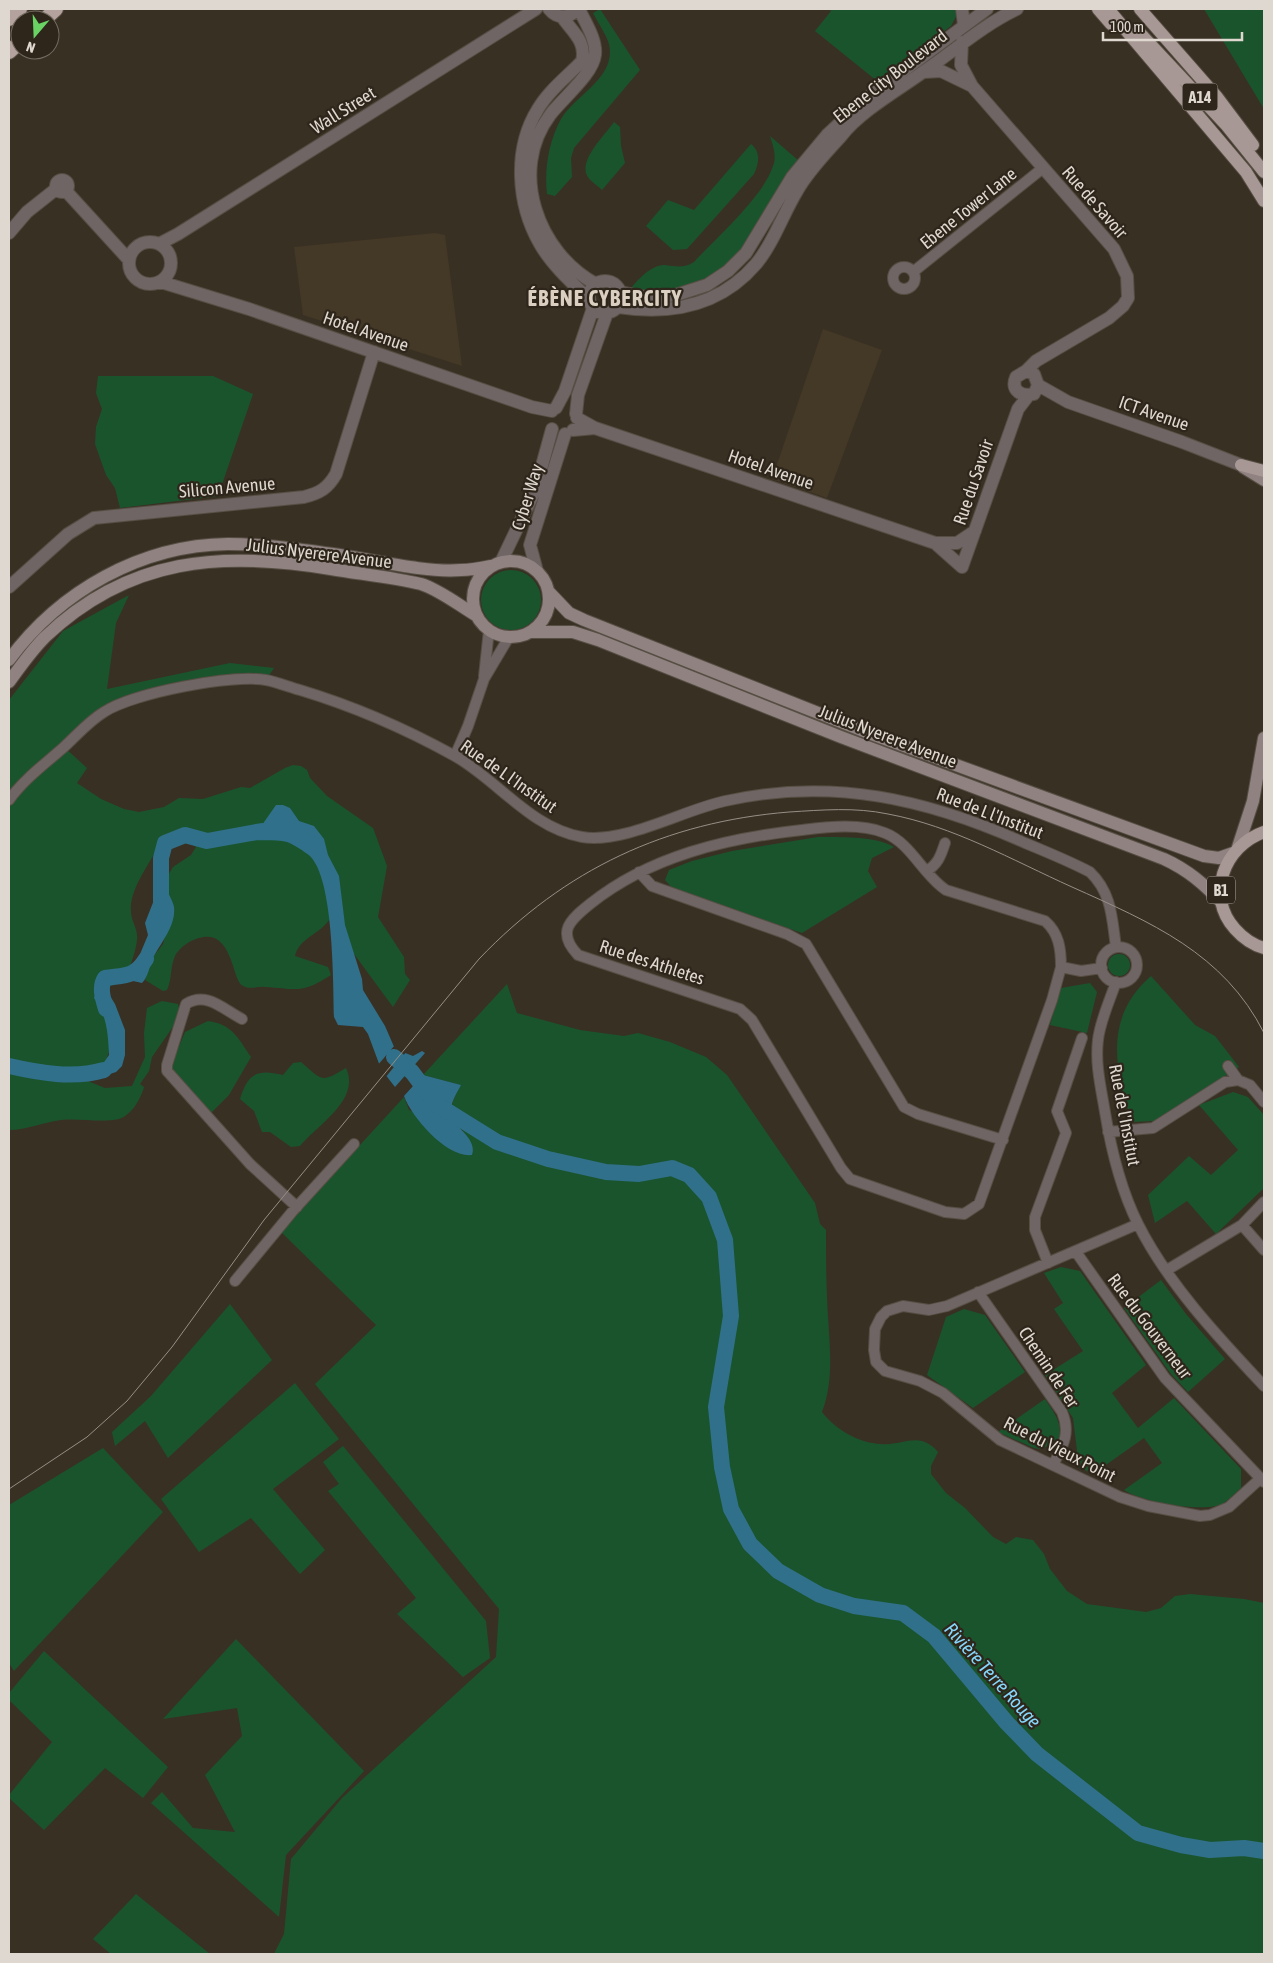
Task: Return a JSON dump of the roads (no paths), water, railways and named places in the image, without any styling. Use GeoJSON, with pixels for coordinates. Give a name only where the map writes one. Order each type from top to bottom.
{"type":"FeatureCollection","features":[{"type":"Feature","properties":{"kind":"highway"},"geometry":{"type":"LineString","coordinates":[[9,19],[20,9]]}},
{"type":"Feature","properties":{"kind":"main road"},"geometry":{"type":"LineString","coordinates":[[1098,9],[1136,47],[1246,172]]}},
{"type":"Feature","properties":{"kind":"main road","name":"A14"},"geometry":{"type":"LineString","coordinates":[[1108,9],[1227,126],[1264,172]]}},
{"type":"Feature","properties":{"kind":"main road","name":"A14"},"geometry":{"type":"LineString","coordinates":[[1118,9],[1129,28],[1246,172],[1264,201]]}},
{"type":"Feature","properties":{"kind":"main road"},"geometry":{"type":"LineString","coordinates":[[1140,9],[1217,97],[1259,154],[1264,172]]}},
{"type":"Feature","properties":{"kind":"main road"},"geometry":{"type":"LineString","coordinates":[[1241,465],[1264,471]]}},
{"type":"Feature","properties":{"kind":"main road"},"geometry":{"type":"LineString","coordinates":[[1241,465],[1264,480]]}},
{"type":"Feature","properties":{"kind":"main road"},"geometry":{"type":"LineString","coordinates":[[9,660],[25,638],[59,606],[122,568],[148,557],[167,552],[226,544],[256,545],[459,571],[514,561],[526,564],[537,571]]}},
{"type":"Feature","properties":{"kind":"main road","name":"Julius Nyerere Avenue"},"geometry":{"type":"LineString","coordinates":[[9,682],[44,638],[91,601],[132,580],[190,563],[238,559],[272,561],[422,585],[477,616]]}},
{"type":"Feature","properties":{"kind":"main road"},"geometry":{"type":"LineString","coordinates":[[496,564],[476,583],[473,600],[477,616],[490,630],[509,637]]}},
{"type":"Feature","properties":{"kind":"main road","name":"B1"},"geometry":{"type":"LineString","coordinates":[[537,571],[548,591]]}},
{"type":"Feature","properties":{"kind":"main road"},"geometry":{"type":"LineString","coordinates":[[530,632],[546,614],[549,603],[548,591]]}},
{"type":"Feature","properties":{"kind":"main road","name":"Julius Nyerere Avenue"},"geometry":{"type":"LineString","coordinates":[[548,591],[569,613],[584,620],[866,732],[1204,856],[1218,858],[1236,850],[1253,836],[1264,832]]}},
{"type":"Feature","properties":{"kind":"main road","name":"B1"},"geometry":{"type":"LineString","coordinates":[[509,637],[530,632]]}},
{"type":"Feature","properties":{"kind":"main road","name":"Julius Nyerere Avenue"},"geometry":{"type":"LineString","coordinates":[[530,632],[573,632],[598,640],[841,737],[1164,858],[1200,880],[1222,903],[1232,925],[1240,934],[1263,950]]}},
{"type":"Feature","properties":{"kind":"main road"},"geometry":{"type":"LineString","coordinates":[[1236,850],[1253,801],[1264,738]]}},
{"type":"Feature","properties":{"kind":"main road","name":"Julius Nyerere Avenue"},"geometry":{"type":"LineString","coordinates":[[1222,903],[1221,885],[1224,868],[1236,850]]}},
{"type":"Feature","properties":{"kind":"street","name":"Wall Street"},"geometry":{"type":"LineString","coordinates":[[164,248],[178,234],[531,13],[572,14],[578,9]]}},
{"type":"Feature","properties":{"kind":"street","name":"Ebene City Boulevard"},"geometry":{"type":"LineString","coordinates":[[578,9],[594,44],[593,62],[549,116],[540,132],[531,163],[530,186],[538,215],[556,250],[570,266],[596,284],[610,282],[620,292],[651,298],[676,295],[707,285],[728,271],[746,253],[792,176],[827,135],[867,98],[985,9]]}},
{"type":"Feature","properties":{"kind":"street"},"geometry":{"type":"LineString","coordinates":[[962,9],[964,25]]}},
{"type":"Feature","properties":{"kind":"street","name":"Ebene City Boulevard"},"geometry":{"type":"LineString","coordinates":[[555,13],[578,38],[583,47],[584,55],[582,61],[546,98],[532,120],[522,152],[522,182],[528,218],[541,246],[591,303],[612,310],[641,310],[676,309],[697,304],[726,290],[756,263],[798,189],[843,133],[892,92],[924,72],[962,42],[1017,9]]}},
{"type":"Feature","properties":{"kind":"street","name":"Rue de Savoir"},"geometry":{"type":"LineString","coordinates":[[962,42],[961,65],[972,86],[1114,249],[1129,285],[1128,298],[1123,306],[1109,318],[1036,361],[1030,386]]}},
{"type":"Feature","properties":{"kind":"street","name":"Rue de Savoir"},"geometry":{"type":"LineString","coordinates":[[924,72],[941,71],[972,86]]}},
{"type":"Feature","properties":{"kind":"street","name":"Ebene Tower Lane"},"geometry":{"type":"LineString","coordinates":[[913,272],[1042,168]]}},
{"type":"Feature","properties":{"kind":"street"},"geometry":{"type":"LineString","coordinates":[[9,233],[27,212],[61,190],[129,260],[131,273],[141,283],[147,285],[161,282],[170,272],[172,266]]}},
{"type":"Feature","properties":{"kind":"street"},"geometry":{"type":"LineString","coordinates":[[129,260],[135,249],[146,242],[164,248],[172,266],[188,290]]}},
{"type":"Feature","properties":{"kind":"street"},"geometry":{"type":"LineString","coordinates":[[113,243],[140,245]]}},
{"type":"Feature","properties":{"kind":"street","name":"Hotel Avenue"},"geometry":{"type":"LineString","coordinates":[[161,282],[374,352],[532,407],[552,417]]}},
{"type":"Feature","properties":{"kind":"street"},"geometry":{"type":"LineString","coordinates":[[591,303],[590,290],[596,284]]}},
{"type":"Feature","properties":{"kind":"street"},"geometry":{"type":"LineString","coordinates":[[612,310],[621,299],[620,292]]}},
{"type":"Feature","properties":{"kind":"street","name":"Cyber Way"},"geometry":{"type":"LineString","coordinates":[[496,564],[535,491],[552,417],[565,391],[591,303]]}},
{"type":"Feature","properties":{"kind":"street","name":"Cyber Way"},"geometry":{"type":"LineString","coordinates":[[537,571],[530,545],[573,424],[578,395],[612,310]]}},
{"type":"Feature","properties":{"kind":"street","name":"Silicon Avenue"},"geometry":{"type":"LineString","coordinates":[[9,587],[78,527],[94,518],[304,497],[319,493],[329,486],[336,474],[374,352]]}},
{"type":"Feature","properties":{"kind":"street","name":"ICT Avenue"},"geometry":{"type":"LineString","coordinates":[[1030,386],[1241,465]]}},
{"type":"Feature","properties":{"kind":"street","name":"Rue du Savoir"},"geometry":{"type":"LineString","coordinates":[[962,567],[1018,409],[1030,386]]}},
{"type":"Feature","properties":{"kind":"street"},"geometry":{"type":"LineString","coordinates":[[552,417],[569,408],[573,424]]}},
{"type":"Feature","properties":{"kind":"street"},"geometry":{"type":"LineString","coordinates":[[552,417],[573,424]]}},
{"type":"Feature","properties":{"kind":"street","name":"Hotel Avenue"},"geometry":{"type":"LineString","coordinates":[[573,424],[595,428],[935,543],[957,543],[975,531]]}},
{"type":"Feature","properties":{"kind":"street","name":"Hotel Avenue"},"geometry":{"type":"LineString","coordinates":[[935,543],[962,567]]}},
{"type":"Feature","properties":{"kind":"street"},"geometry":{"type":"LineString","coordinates":[[455,756],[468,726],[484,679],[490,630]]}},
{"type":"Feature","properties":{"kind":"street"},"geometry":{"type":"LineString","coordinates":[[484,679],[509,637]]}},
{"type":"Feature","properties":{"kind":"street","name":"Rue de L l'Institut"},"geometry":{"type":"LineString","coordinates":[[9,800],[28,778],[106,710],[152,694],[236,678],[266,680],[334,700],[368,713],[455,756],[528,811],[560,830],[581,836],[608,837],[641,829],[707,805],[788,791],[837,791],[872,794],[938,809],[977,821],[1090,872],[1098,880],[1109,897],[1116,947]]}},
{"type":"Feature","properties":{"kind":"street","name":"Rue des Athletes"},"geometry":{"type":"LineString","coordinates":[[854,827],[885,833],[899,841],[926,871],[937,884],[946,890],[1045,920],[1054,928],[1060,944],[1060,967],[1052,1000],[1003,1140],[978,1204],[964,1214],[945,1212],[850,1178],[840,1168],[752,1020],[740,1009],[578,955],[569,946],[567,926],[572,918],[607,890],[640,872],[691,851],[762,834],[854,827]]}},
{"type":"Feature","properties":{"kind":"street"},"geometry":{"type":"LineString","coordinates":[[926,871],[934,868],[945,842]]}},
{"type":"Feature","properties":{"kind":"street"},"geometry":{"type":"LineString","coordinates":[[640,872],[652,886],[787,934],[806,944],[904,1107],[918,1114],[1003,1140]]}},
{"type":"Feature","properties":{"kind":"street"},"geometry":{"type":"LineString","coordinates":[[1116,947],[1127,949],[1137,961],[1132,977],[1122,982],[1116,982],[1107,978],[1102,968],[1103,957],[1116,947]]}},
{"type":"Feature","properties":{"kind":"street"},"geometry":{"type":"LineString","coordinates":[[1060,967],[1082,970],[1102,968]]}},
{"type":"Feature","properties":{"kind":"street","name":"Rue de l'Institut"},"geometry":{"type":"LineString","coordinates":[[1116,982],[1098,1038],[1097,1064],[1108,1132],[1123,1186],[1138,1224],[1166,1270],[1218,1336],[1264,1386]]}},
{"type":"Feature","properties":{"kind":"street"},"geometry":{"type":"LineString","coordinates":[[242,1020],[206,998],[195,998],[186,1004],[167,1065],[167,1072],[250,1164],[296,1207]]}},
{"type":"Feature","properties":{"kind":"street"},"geometry":{"type":"LineString","coordinates":[[1048,1263],[1035,1230],[1035,1217],[1066,1133],[1057,1111],[1082,1038]]}},
{"type":"Feature","properties":{"kind":"street"},"geometry":{"type":"LineString","coordinates":[[1228,1066],[1238,1080]]}},
{"type":"Feature","properties":{"kind":"street"},"geometry":{"type":"LineString","coordinates":[[1108,1132],[1153,1128],[1225,1082],[1238,1080],[1250,1085],[1264,1102]]}},
{"type":"Feature","properties":{"kind":"street"},"geometry":{"type":"LineString","coordinates":[[234,1281],[296,1207],[354,1144]]}},
{"type":"Feature","properties":{"kind":"street"},"geometry":{"type":"LineString","coordinates":[[1166,1270],[1242,1225],[1264,1202]]}},
{"type":"Feature","properties":{"kind":"street","name":"Rue du Vieux Point"},"geometry":{"type":"LineString","coordinates":[[1138,1224],[939,1309],[903,1306],[887,1311],[881,1317],[875,1329],[874,1350],[876,1362],[880,1367],[892,1374],[920,1380],[933,1387],[1000,1440],[1131,1502],[1200,1516],[1210,1515],[1228,1507],[1262,1480]]}},
{"type":"Feature","properties":{"kind":"street"},"geometry":{"type":"LineString","coordinates":[[1242,1225],[1264,1250]]}},
{"type":"Feature","properties":{"kind":"street","name":"Rue du Gouverneur"},"geometry":{"type":"LineString","coordinates":[[1076,1252],[1165,1378],[1262,1480]]}},
{"type":"Feature","properties":{"kind":"street","name":"Chemin de Fer"},"geometry":{"type":"LineString","coordinates":[[978,1292],[1062,1412],[1066,1423],[1064,1444],[1053,1465]]}},
{"type":"Feature","properties":{"kind":"water"},"geometry":{"type":"Polygon","coordinates":[[[276,805],[290,808],[299,821],[314,826],[324,839],[328,855],[339,876],[345,925],[362,979],[363,990],[385,1026],[395,1049],[413,1056],[422,1051],[425,1053],[395,1087],[381,1069],[368,1034],[363,1027],[338,1025],[334,1017],[331,932],[324,886],[318,868],[310,856],[290,843],[245,840],[240,833],[262,825],[276,805]]]}},
{"type":"Feature","properties":{"kind":"water"},"geometry":{"type":"Polygon","coordinates":[[[160,881],[164,882],[174,907],[173,921],[142,983],[133,981],[130,978],[148,935],[145,923],[154,900],[155,887],[160,881]]]}},
{"type":"Feature","properties":{"kind":"water"},"geometry":{"type":"Polygon","coordinates":[[[104,986],[115,1004],[125,1030],[125,1055],[122,1066],[116,1072],[87,1078],[84,1075],[86,1068],[102,1065],[109,1055],[106,1025],[102,1011],[94,998],[97,990],[104,986]]]}},
{"type":"Feature","properties":{"kind":"water"},"geometry":{"type":"Polygon","coordinates":[[[9,1061],[50,1066],[73,1075],[43,1079],[9,1070],[9,1061]]]}},
{"type":"Feature","properties":{"kind":"water"},"geometry":{"type":"Polygon","coordinates":[[[423,1075],[461,1085],[453,1100],[451,1111],[455,1122],[471,1143],[472,1155],[452,1150],[432,1135],[414,1115],[404,1096],[423,1075]]]}},
{"type":"Feature","properties":{"kind":"waterway","name":"Rivière Terre Rouge"},"geometry":{"type":"LineString","coordinates":[[161,902],[161,858],[165,843],[185,835],[207,841],[262,831]]}},
{"type":"Feature","properties":{"kind":"waterway","name":"Rivière Terre Rouge"},"geometry":{"type":"LineString","coordinates":[[106,1009],[102,989],[105,978],[133,973],[146,959]]}},
{"type":"Feature","properties":{"kind":"waterway","name":"Rivière Terre Rouge"},"geometry":{"type":"LineString","coordinates":[[394,1057],[412,1072],[436,1104],[497,1142],[548,1159],[606,1172],[639,1174],[672,1168],[689,1175],[709,1197],[725,1240],[731,1316],[716,1407],[722,1467],[731,1509],[750,1544],[778,1571],[820,1595],[854,1606],[903,1613],[934,1636],[1007,1723],[1037,1754],[1138,1833],[1181,1845],[1210,1850],[1244,1848],[1264,1851]]}},
{"type":"Feature","properties":{"kind":"waterway","name":"Rivière Terre Rouge"},"geometry":{"type":"LineString","coordinates":[[9,1066],[68,1075],[104,1070]]}},
{"type":"Feature","properties":{"kind":"tram line"},"geometry":{"type":"LineString","coordinates":[[9,1489],[87,1437],[127,1401],[172,1347],[264,1220],[479,959],[512,927],[546,899],[582,876],[620,856],[660,839],[744,817],[789,812],[851,810],[876,812],[912,819],[982,845],[1156,927],[1182,943],[1228,981],[1247,1005],[1264,1033]]}},
{"type":"Feature","properties":{"kind":"district","name":"ÉBÈNE CYBERCITY"},"geometry":{"type":"Point","coordinates":[605,298]}}]}
